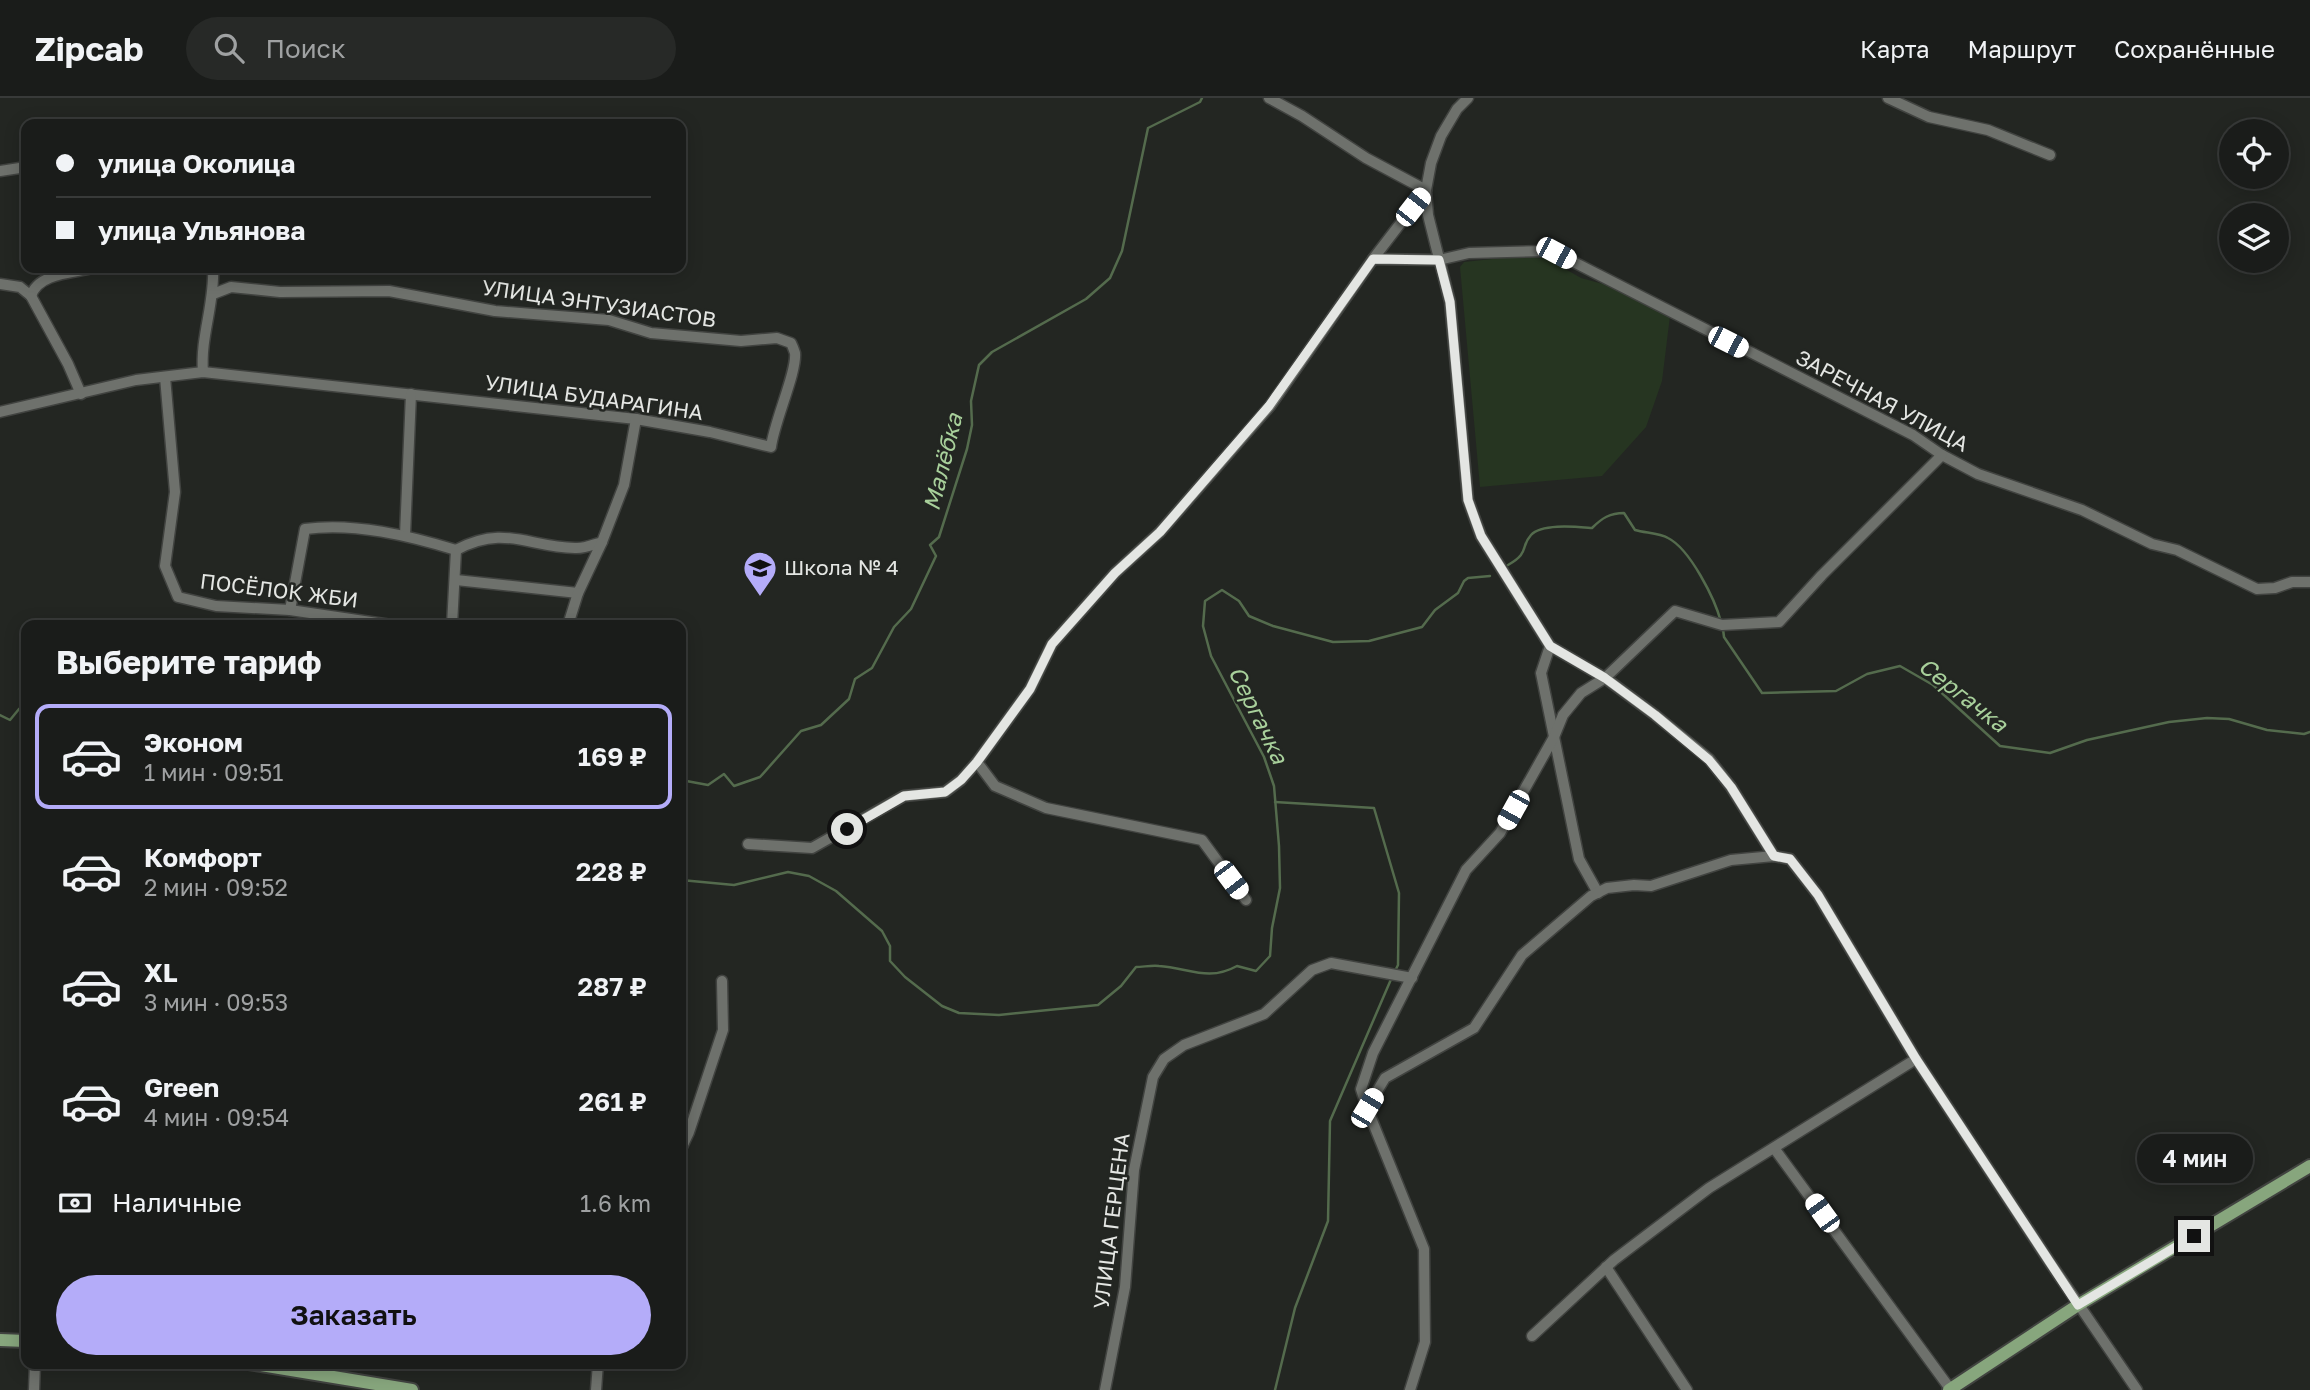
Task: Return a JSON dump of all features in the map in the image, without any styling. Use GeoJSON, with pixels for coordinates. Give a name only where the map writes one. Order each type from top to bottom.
{"type":"FeatureCollection","features":[{"type":"Feature","properties":{"kind":"main road"},"geometry":{"type":"LineString","coordinates":[[1950,1390],[2078,1305],[2310,1166]]}},
{"type":"Feature","properties":{"kind":"main road"},"geometry":{"type":"LineString","coordinates":[[0,1340],[21,1340]]}},
{"type":"Feature","properties":{"kind":"main road"},"geometry":{"type":"LineString","coordinates":[[300,1369],[412,1390]]}},
{"type":"Feature","properties":{"kind":"street"},"geometry":{"type":"LineString","coordinates":[[1269,98],[1366,158],[1426,190]]}},
{"type":"Feature","properties":{"kind":"street"},"geometry":{"type":"LineString","coordinates":[[1468,98],[1457,109],[1441,136],[1431,163],[1426,190],[1428,215],[1450,302],[1468,500],[1481,536],[1550,646],[1605,678],[1709,760],[1731,787],[1774,856]]}},
{"type":"Feature","properties":{"kind":"street"},"geometry":{"type":"LineString","coordinates":[[1888,98],[1929,117],[1988,131],[2050,155]]}},
{"type":"Feature","properties":{"kind":"street"},"geometry":{"type":"LineString","coordinates":[[0,172],[21,168]]}},
{"type":"Feature","properties":{"kind":"street"},"geometry":{"type":"LineString","coordinates":[[748,844],[812,848],[904,796],[945,792],[961,780],[1030,689],[1052,644],[1115,573],[1160,532],[1262,416],[1373,259],[1426,190]]}},
{"type":"Feature","properties":{"kind":"street","name":"ЗАРЕЧНАЯ УЛИЦА"},"geometry":{"type":"LineString","coordinates":[[1373,259],[1439,260],[1469,253],[1556,253],[1913,435],[1942,456],[1978,474],[2082,510],[2152,544],[2177,550],[2257,589],[2310,582]]}},
{"type":"Feature","properties":{"kind":"street"},"geometry":{"type":"LineString","coordinates":[[31,296],[33,288],[43,280],[72,273]]}},
{"type":"Feature","properties":{"kind":"street"},"geometry":{"type":"LineString","coordinates":[[202,372],[201,351],[213,294],[213,273]]}},
{"type":"Feature","properties":{"kind":"street"},"geometry":{"type":"LineString","coordinates":[[0,284],[20,287],[31,296],[81,394]]}},
{"type":"Feature","properties":{"kind":"street","name":"УЛИЦА ЭНТУЗИАСТОВ"},"geometry":{"type":"LineString","coordinates":[[213,294],[230,287],[280,292],[389,291],[495,311],[609,320],[651,333],[741,341],[777,338],[791,343],[795,351],[794,363],[773,429],[771,446]]}},
{"type":"Feature","properties":{"kind":"street","name":"УЛИЦА БУДАРАГИНА"},"geometry":{"type":"LineString","coordinates":[[0,412],[136,380],[202,372],[636,419],[771,446]]}},
{"type":"Feature","properties":{"kind":"street","name":"ПОСЁЛОК ЖБИ"},"geometry":{"type":"LineString","coordinates":[[165,377],[175,492],[165,566],[177,597],[216,606],[290,610],[357,620]]}},
{"type":"Feature","properties":{"kind":"street"},"geometry":{"type":"LineString","coordinates":[[405,535],[411,394]]}},
{"type":"Feature","properties":{"kind":"street"},"geometry":{"type":"LineString","coordinates":[[570,620],[578,593],[624,485],[636,419]]}},
{"type":"Feature","properties":{"kind":"street"},"geometry":{"type":"LineString","coordinates":[[1410,1390],[1425,1342],[1424,1249],[1361,1089],[1373,1053],[1466,870],[1500,833],[1563,716],[1581,693],[1605,678],[1675,611],[1722,625],[1779,622],[1822,575],[1942,456]]}},
{"type":"Feature","properties":{"kind":"street"},"geometry":{"type":"LineString","coordinates":[[290,610],[305,529],[322,526],[405,535],[456,550],[475,540],[505,537],[578,549],[602,542]]}},
{"type":"Feature","properties":{"kind":"street"},"geometry":{"type":"LineString","coordinates":[[453,620],[456,550]]}},
{"type":"Feature","properties":{"kind":"street"},"geometry":{"type":"LineString","coordinates":[[456,580],[578,593]]}},
{"type":"Feature","properties":{"kind":"street"},"geometry":{"type":"LineString","coordinates":[[1550,646],[1541,673],[1578,859],[1598,893]]}},
{"type":"Feature","properties":{"kind":"street"},"geometry":{"type":"LineString","coordinates":[[977,762],[995,786],[1046,808],[1202,840],[1246,900]]}},
{"type":"Feature","properties":{"kind":"street"},"geometry":{"type":"LineString","coordinates":[[1367,1108],[1385,1078],[1474,1028],[1522,955],[1598,893],[1607,888],[1651,886],[1731,860],[1774,856],[1790,859],[1818,895],[1916,1059],[2137,1390]]}},
{"type":"Feature","properties":{"kind":"street","name":"УЛИЦА ГЕРЦЕНА"},"geometry":{"type":"LineString","coordinates":[[1105,1390],[1125,1287],[1134,1170],[1153,1077],[1164,1059],[1184,1045],[1264,1014],[1312,970],[1331,963],[1412,978]]}},
{"type":"Feature","properties":{"kind":"street"},"geometry":{"type":"LineString","coordinates":[[686,1138],[723,1030],[722,981]]}},
{"type":"Feature","properties":{"kind":"street"},"geometry":{"type":"LineString","coordinates":[[1532,1336],[1606,1267],[1709,1188],[1916,1059]]}},
{"type":"Feature","properties":{"kind":"street"},"geometry":{"type":"LineString","coordinates":[[1774,1148],[1950,1390]]}},
{"type":"Feature","properties":{"kind":"street"},"geometry":{"type":"LineString","coordinates":[[1606,1267],[1686,1390]]}},
{"type":"Feature","properties":{"kind":"street"},"geometry":{"type":"LineString","coordinates":[[34,1390],[35,1369]]}},
{"type":"Feature","properties":{"kind":"street"},"geometry":{"type":"LineString","coordinates":[[596,1390],[597,1369]]}},
{"type":"Feature","properties":{"kind":"green space"},"geometry":{"type":"Polygon","coordinates":[[[1520,256],[1546,258],[1581,278],[1603,284],[1670,316],[1662,381],[1646,427],[1602,476],[1480,487],[1460,267],[1464,262],[1520,256]]]}},
{"type":"Feature","properties":{"kind":"waterway","name":"Малёбка"},"geometry":{"type":"LineString","coordinates":[[686,781],[708,785],[724,774],[734,786],[760,777],[801,731],[821,725],[849,699],[855,679],[872,668],[894,627],[911,609],[936,556],[930,545],[939,537],[967,449],[972,425],[971,401],[979,365],[992,352],[1086,299],[1110,278],[1122,251],[1148,128],[1200,102],[1202,98]]}},
{"type":"Feature","properties":{"kind":"waterway","name":"Сергачка"},"geometry":{"type":"LineString","coordinates":[[1508,565],[1519,557],[1528,539],[1536,531],[1560,527],[1592,528],[1606,517],[1624,513],[1635,530],[1664,536],[1685,553],[1707,588],[1721,622]]}},
{"type":"Feature","properties":{"kind":"waterway","name":"Сергачка"},"geometry":{"type":"LineString","coordinates":[[686,880],[734,885],[788,872],[809,876],[836,891],[882,931],[890,946],[890,961],[905,977],[942,1006],[959,1013],[999,1015],[1098,1005],[1121,986],[1136,967],[1170,967],[1207,974],[1227,971],[1237,966],[1256,971],[1270,956],[1280,888],[1274,786],[1264,757],[1211,656],[1203,626],[1205,601],[1222,590],[1239,601],[1249,616],[1273,626],[1333,642],[1369,641],[1422,627],[1435,610],[1458,593],[1464,581],[1468,578],[1490,576]]}},
{"type":"Feature","properties":{"kind":"waterway","name":"Сергачка"},"geometry":{"type":"LineString","coordinates":[[1723,629],[1724,637],[1762,693],[1836,691],[1867,674],[1900,666],[1933,685],[2000,746],[2050,753],[2087,740],[2169,722],[2207,718],[2229,719],[2267,730],[2304,734],[2310,732]]}},
{"type":"Feature","properties":{"kind":"waterway","name":"Сергачка"},"geometry":{"type":"LineString","coordinates":[[0,715],[10,720],[21,708]]}},
{"type":"Feature","properties":{"kind":"waterway"},"geometry":{"type":"LineString","coordinates":[[1275,802],[1374,808],[1399,893],[1398,965],[1395,971]]}},
{"type":"Feature","properties":{"kind":"waterway"},"geometry":{"type":"LineString","coordinates":[[1275,1390],[1295,1308],[1328,1221],[1330,1121],[1392,977]]}},
{"type":"Feature","properties":{"kind":"place","name":"Школа № 4"},"geometry":{"type":"Point","coordinates":[760,598]}},
{"type":"Feature","properties":{"kind":"route"},"geometry":{"type":"LineString","coordinates":[[847,829],[904,796],[945,792],[961,780],[1030,689],[1052,644],[1115,573],[1160,532],[1215,471],[1269,406],[1373,259],[1439,260],[1450,302],[1468,500],[1481,536],[1550,646],[1605,678],[1709,760],[1731,787],[1774,856],[1790,859],[1818,895],[1916,1059],[2078,1305],[2194,1236]]}}]}
